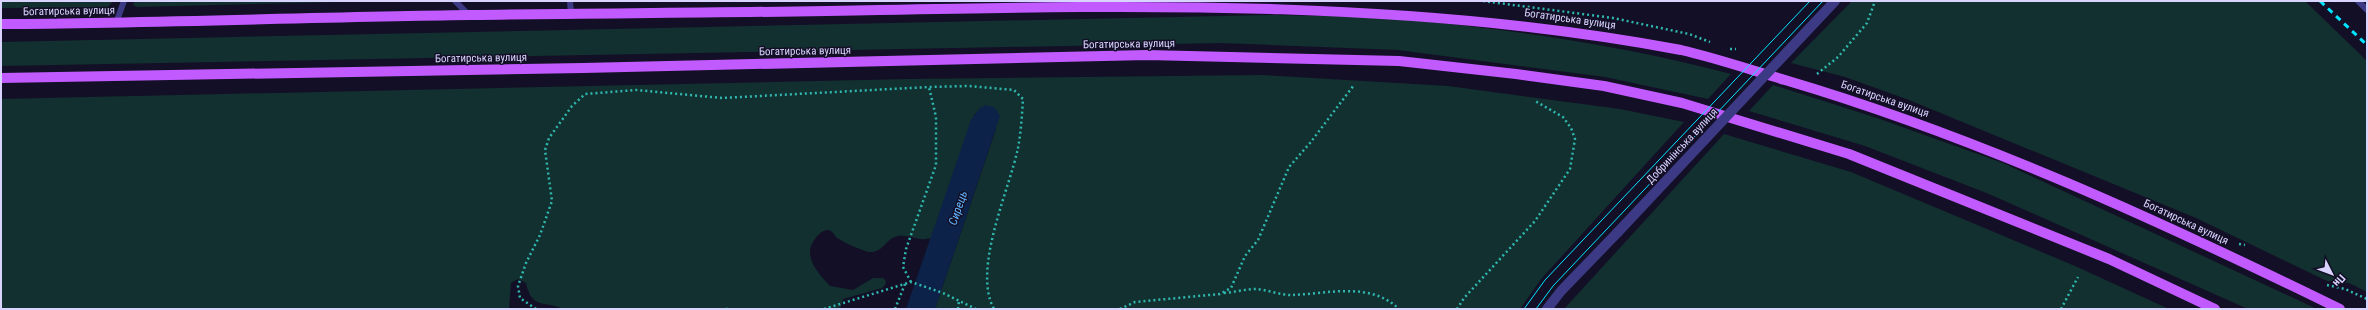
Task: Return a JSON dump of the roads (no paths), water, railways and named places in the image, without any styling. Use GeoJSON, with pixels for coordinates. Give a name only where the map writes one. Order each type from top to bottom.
{"type":"FeatureCollection","features":[{"type":"Feature","properties":{"kind":"main road","name":"Богатирська вулиця"},"geometry":{"type":"LineString","coordinates":[[1,24],[116,23],[469,15],[1109,6],[1327,6],[1428,14],[1598,35],[1685,50],[1868,105],[1957,137],[2132,210],[2340,309]]}},
{"type":"Feature","properties":{"kind":"main road","name":"Богатирська вулиця"},"geometry":{"type":"LineString","coordinates":[[1,78],[591,68],[1147,55],[1274,57],[1407,62],[1516,74],[1604,86],[1682,104],[1849,154],[2110,259],[2215,309]]}},
{"type":"Feature","properties":{"kind":"street","name":"Добринінська вулиця"},"geometry":{"type":"LineString","coordinates":[[1548,309],[1561,291],[1835,1]]}},
{"type":"Feature","properties":{"kind":"lane"},"geometry":{"type":"LineString","coordinates":[[116,23],[124,1]]}},
{"type":"Feature","properties":{"kind":"lane"},"geometry":{"type":"LineString","coordinates":[[455,1],[469,15]]}},
{"type":"Feature","properties":{"kind":"lane"},"geometry":{"type":"LineString","coordinates":[[570,1],[571,14]]}},
{"type":"Feature","properties":{"kind":"lane"},"geometry":{"type":"LineString","coordinates":[[2358,1],[2367,10]]}},
{"type":"Feature","properties":{"kind":"water","name":"Сирець"},"geometry":{"type":"Polygon","coordinates":[[[986,105],[995,108],[1000,116],[935,309],[906,309],[971,120],[980,108],[986,105]]]}},
{"type":"Feature","properties":{"kind":"tram line"},"geometry":{"type":"LineString","coordinates":[[1524,309],[1545,280],[1810,1]]}},
{"type":"Feature","properties":{"kind":"tram line"},"geometry":{"type":"LineString","coordinates":[[1536,309],[1553,286],[1823,1]]}},
{"type":"Feature","properties":{"kind":"railway"},"geometry":{"type":"LineString","coordinates":[[2320,1],[2367,45]]}}]}
